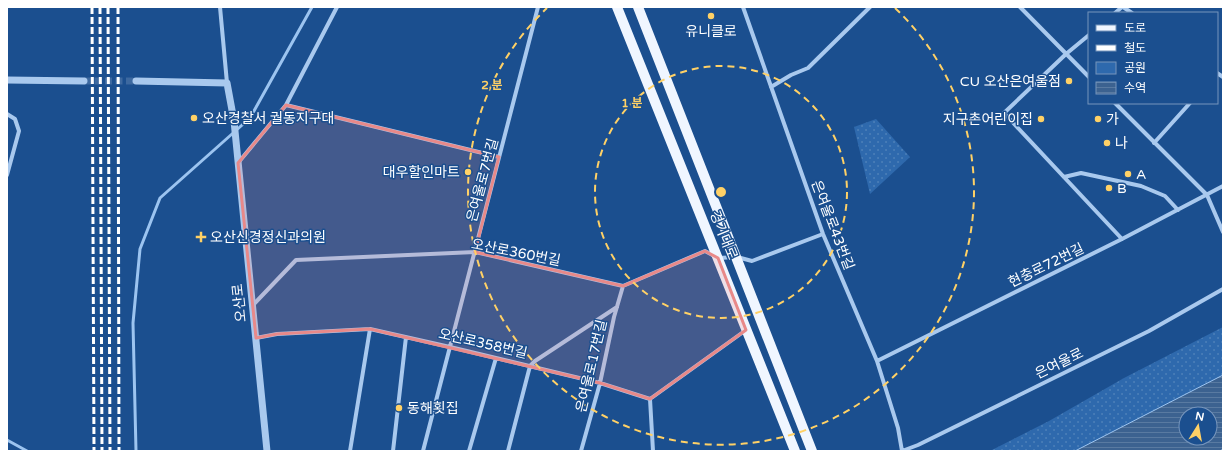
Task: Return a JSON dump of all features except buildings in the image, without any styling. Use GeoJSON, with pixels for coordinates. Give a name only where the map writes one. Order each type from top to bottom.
{"type":"FeatureCollection","features":[{"type":"Feature","properties":{"kind":"main road","name":"경기대로"},"geometry":{"type":"LineString","coordinates":[[617,7],[795,451]]}},
{"type":"Feature","properties":{"kind":"main road","name":"경기대로"},"geometry":{"type":"LineString","coordinates":[[638,7],[812,451]]}},
{"type":"Feature","properties":{"kind":"street"},"geometry":{"type":"LineString","coordinates":[[136,81],[228,83],[220,7]]}},
{"type":"Feature","properties":{"kind":"street"},"geometry":{"type":"LineString","coordinates":[[238,163],[286,105],[337,7]]}},
{"type":"Feature","properties":{"kind":"street","name":"은여울로7번길"},"geometry":{"type":"LineString","coordinates":[[423,451],[538,7]]}},
{"type":"Feature","properties":{"kind":"street","name":"은여울로43번길"},"geometry":{"type":"LineString","coordinates":[[743,7],[823,234],[877,361],[898,428],[902,451]]}},
{"type":"Feature","properties":{"kind":"street"},"geometry":{"type":"LineString","coordinates":[[771,87],[791,75],[808,68],[870,7]]}},
{"type":"Feature","properties":{"kind":"street"},"geometry":{"type":"LineString","coordinates":[[1020,7],[1088,76]]}},
{"type":"Feature","properties":{"kind":"street"},"geometry":{"type":"LineString","coordinates":[[1088,36],[1066,54],[1004,113],[1122,239]]}},
{"type":"Feature","properties":{"kind":"street"},"geometry":{"type":"LineString","coordinates":[[7,80],[84,81]]}},
{"type":"Feature","properties":{"kind":"street","name":"오산로"},"geometry":{"type":"LineString","coordinates":[[228,83],[234,121],[267,451]]}},
{"type":"Feature","properties":{"kind":"street"},"geometry":{"type":"LineString","coordinates":[[1116,104],[1207,195],[1223,232]]}},
{"type":"Feature","properties":{"kind":"street"},"geometry":{"type":"LineString","coordinates":[[1154,143],[1189,104]]}},
{"type":"Feature","properties":{"kind":"street"},"geometry":{"type":"LineString","coordinates":[[286,105],[499,157]]}},
{"type":"Feature","properties":{"kind":"street"},"geometry":{"type":"LineString","coordinates":[[7,114],[15,119],[19,131],[7,175]]}},
{"type":"Feature","properties":{"kind":"street"},"geometry":{"type":"LineString","coordinates":[[1064,177],[1080,173],[1140,186],[1165,196],[1178,210]]}},
{"type":"Feature","properties":{"kind":"street","name":"현충로72번길"},"geometry":{"type":"LineString","coordinates":[[877,361],[1122,239],[1223,186]]}},
{"type":"Feature","properties":{"kind":"street"},"geometry":{"type":"LineString","coordinates":[[623,286],[705,251],[718,258],[736,258],[752,261],[823,234]]}},
{"type":"Feature","properties":{"kind":"street","name":"오산로360번길"},"geometry":{"type":"LineString","coordinates":[[253,306],[296,260],[474,252],[623,286]]}},
{"type":"Feature","properties":{"kind":"street","name":"은여울로17번길"},"geometry":{"type":"LineString","coordinates":[[581,451],[600,383],[614,317],[623,286]]}},
{"type":"Feature","properties":{"kind":"street","name":"은여울로"},"geometry":{"type":"LineString","coordinates":[[902,451],[918,445],[1149,331],[1223,289]]}},
{"type":"Feature","properties":{"kind":"street"},"geometry":{"type":"LineString","coordinates":[[508,451],[530,366],[535,361],[617,307]]}},
{"type":"Feature","properties":{"kind":"street"},"geometry":{"type":"LineString","coordinates":[[350,451],[370,329]]}},
{"type":"Feature","properties":{"kind":"street","name":"오산로358번길"},"geometry":{"type":"LineString","coordinates":[[256,338],[277,334],[370,329],[600,383],[650,399]]}},
{"type":"Feature","properties":{"kind":"street"},"geometry":{"type":"LineString","coordinates":[[653,451],[650,399],[746,330]]}},
{"type":"Feature","properties":{"kind":"street"},"geometry":{"type":"LineString","coordinates":[[393,451],[406,337]]}},
{"type":"Feature","properties":{"kind":"street"},"geometry":{"type":"LineString","coordinates":[[469,451],[496,358]]}},
{"type":"Feature","properties":{"kind":"highlighted area"},"geometry":{"type":"Polygon","coordinates":[[[286,105],[499,157],[475,252],[623,286],[705,251],[718,258],[746,330],[650,399],[600,383],[370,329],[277,334],[256,338],[238,163],[286,105]]]}},
{"type":"Feature","properties":{"kind":"green space"},"geometry":{"type":"Polygon","coordinates":[[[876,119],[910,157],[870,194],[854,127],[876,119]]]}},
{"type":"Feature","properties":{"kind":"green space"},"geometry":{"type":"Polygon","coordinates":[[[1223,327],[1223,451],[990,451],[1049,421],[1124,378],[1223,327]]]}},
{"type":"Feature","properties":{"kind":"water"},"geometry":{"type":"Polygon","coordinates":[[[1223,375],[1223,449],[1220,451],[1075,451],[1223,375]]]}},
{"type":"Feature","properties":{"kind":"waterway"},"geometry":{"type":"LineString","coordinates":[[136,451],[133,323],[140,249],[160,198],[250,118],[312,7]]}},
{"type":"Feature","properties":{"kind":"waterway"},"geometry":{"type":"LineString","coordinates":[[7,440],[27,451]]}},
{"type":"Feature","properties":{"kind":"tunnel"},"geometry":{"type":"LineString","coordinates":[[84,81],[136,81]]}},
{"type":"Feature","properties":{"kind":"railway"},"geometry":{"type":"LineString","coordinates":[[92,7],[94,451]]}},
{"type":"Feature","properties":{"kind":"railway"},"geometry":{"type":"LineString","coordinates":[[100,7],[102,451]]}},
{"type":"Feature","properties":{"kind":"railway"},"geometry":{"type":"LineString","coordinates":[[108,7],[110,451]]}},
{"type":"Feature","properties":{"kind":"railway"},"geometry":{"type":"LineString","coordinates":[[118,7],[119,451]]}},
{"type":"Feature","properties":{"kind":"place","name":"유니클로"},"geometry":{"type":"Point","coordinates":[711,16]}},
{"type":"Feature","properties":{"kind":"place","name":"CU 오산은여울점"},"geometry":{"type":"Point","coordinates":[1069,81]}},
{"type":"Feature","properties":{"kind":"place","name":"오산경찰서 궐동지구대"},"geometry":{"type":"Point","coordinates":[194,118]}},
{"type":"Feature","properties":{"kind":"place","name":"지구촌어린이집"},"geometry":{"type":"Point","coordinates":[1041,119]}},
{"type":"Feature","properties":{"kind":"place","name":"가"},"geometry":{"type":"Point","coordinates":[1098,119]}},
{"type":"Feature","properties":{"kind":"place","name":"나"},"geometry":{"type":"Point","coordinates":[1107,143]}},
{"type":"Feature","properties":{"kind":"place","name":"대우할인마트"},"geometry":{"type":"Point","coordinates":[468,172]}},
{"type":"Feature","properties":{"kind":"place","name":"A"},"geometry":{"type":"Point","coordinates":[1128,174]}},
{"type":"Feature","properties":{"kind":"place","name":"B"},"geometry":{"type":"Point","coordinates":[1109,188]}},
{"type":"Feature","properties":{"kind":"place","name":"오산신경정신과의원"},"geometry":{"type":"Point","coordinates":[201,237]}},
{"type":"Feature","properties":{"kind":"place","name":"동해횟집"},"geometry":{"type":"Point","coordinates":[399,408]}}]}
